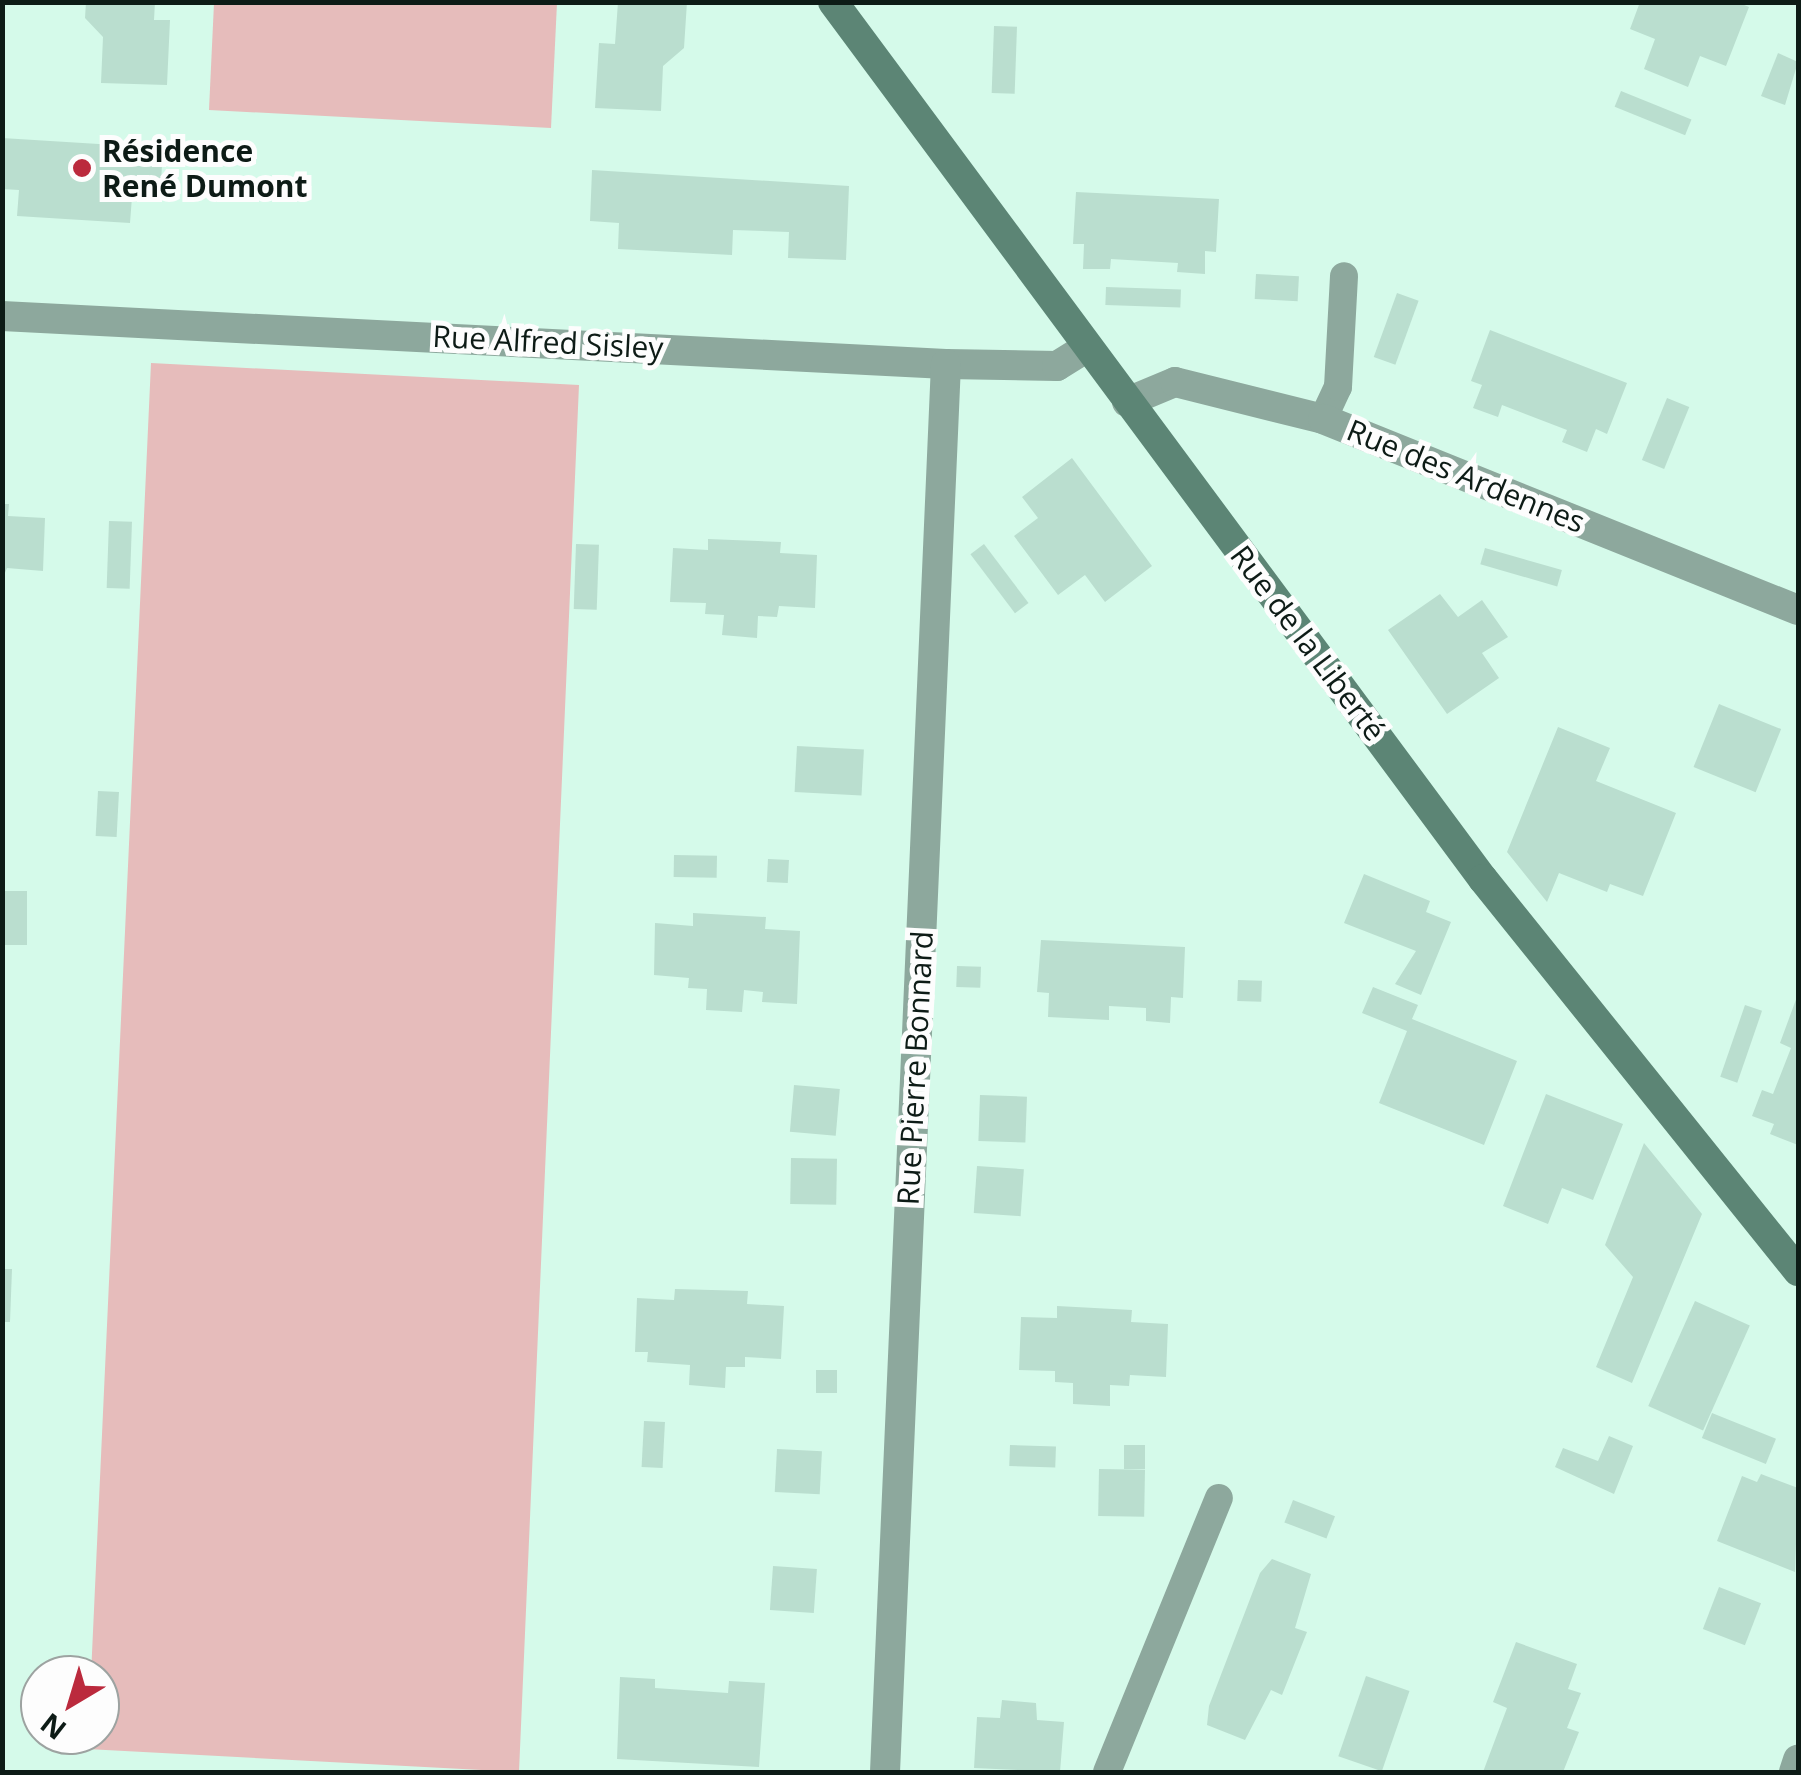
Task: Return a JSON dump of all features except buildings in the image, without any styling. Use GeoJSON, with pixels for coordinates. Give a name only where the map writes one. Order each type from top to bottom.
{"type":"FeatureCollection","features":[{"type":"Feature","properties":{"kind":"street","name":"Rue de la Liberté"},"geometry":{"type":"LineString","coordinates":[[833,2],[1483,879],[1798,1271]]}},
{"type":"Feature","properties":{"kind":"street","name":"Rue Alfred Sisley"},"geometry":{"type":"LineString","coordinates":[[2,316],[946,364],[1057,366],[1088,348]]}},
{"type":"Feature","properties":{"kind":"street","name":"Rue Pierre Bonnard"},"geometry":{"type":"LineString","coordinates":[[885,1772],[946,364]]}},
{"type":"Feature","properties":{"kind":"street","name":"Rue des Ardennes"},"geometry":{"type":"LineString","coordinates":[[1128,402],[1175,382],[1323,418],[1798,610]]}},
{"type":"Feature","properties":{"kind":"street"},"geometry":{"type":"LineString","coordinates":[[1794,1772],[1798,1760]]}},
{"type":"Feature","properties":{"kind":"lane"},"geometry":{"type":"LineString","coordinates":[[1323,418],[1338,387],[1344,276]]}},
{"type":"Feature","properties":{"kind":"lane"},"geometry":{"type":"LineString","coordinates":[[1107,1772],[1218,1498]]}},
{"type":"Feature","properties":{"kind":"shaded area"},"geometry":{"type":"Polygon","coordinates":[[[214,3],[557,3],[551,128],[209,110],[214,3]]]}},
{"type":"Feature","properties":{"kind":"shaded area"},"geometry":{"type":"Polygon","coordinates":[[[151,363],[579,385],[519,1772],[120,1751],[120,1655],[92,1655],[151,363]]]}},
{"type":"Feature","properties":{"kind":"place","name":"Résidence René Dumont"},"geometry":{"type":"Point","coordinates":[82,168]}}]}
